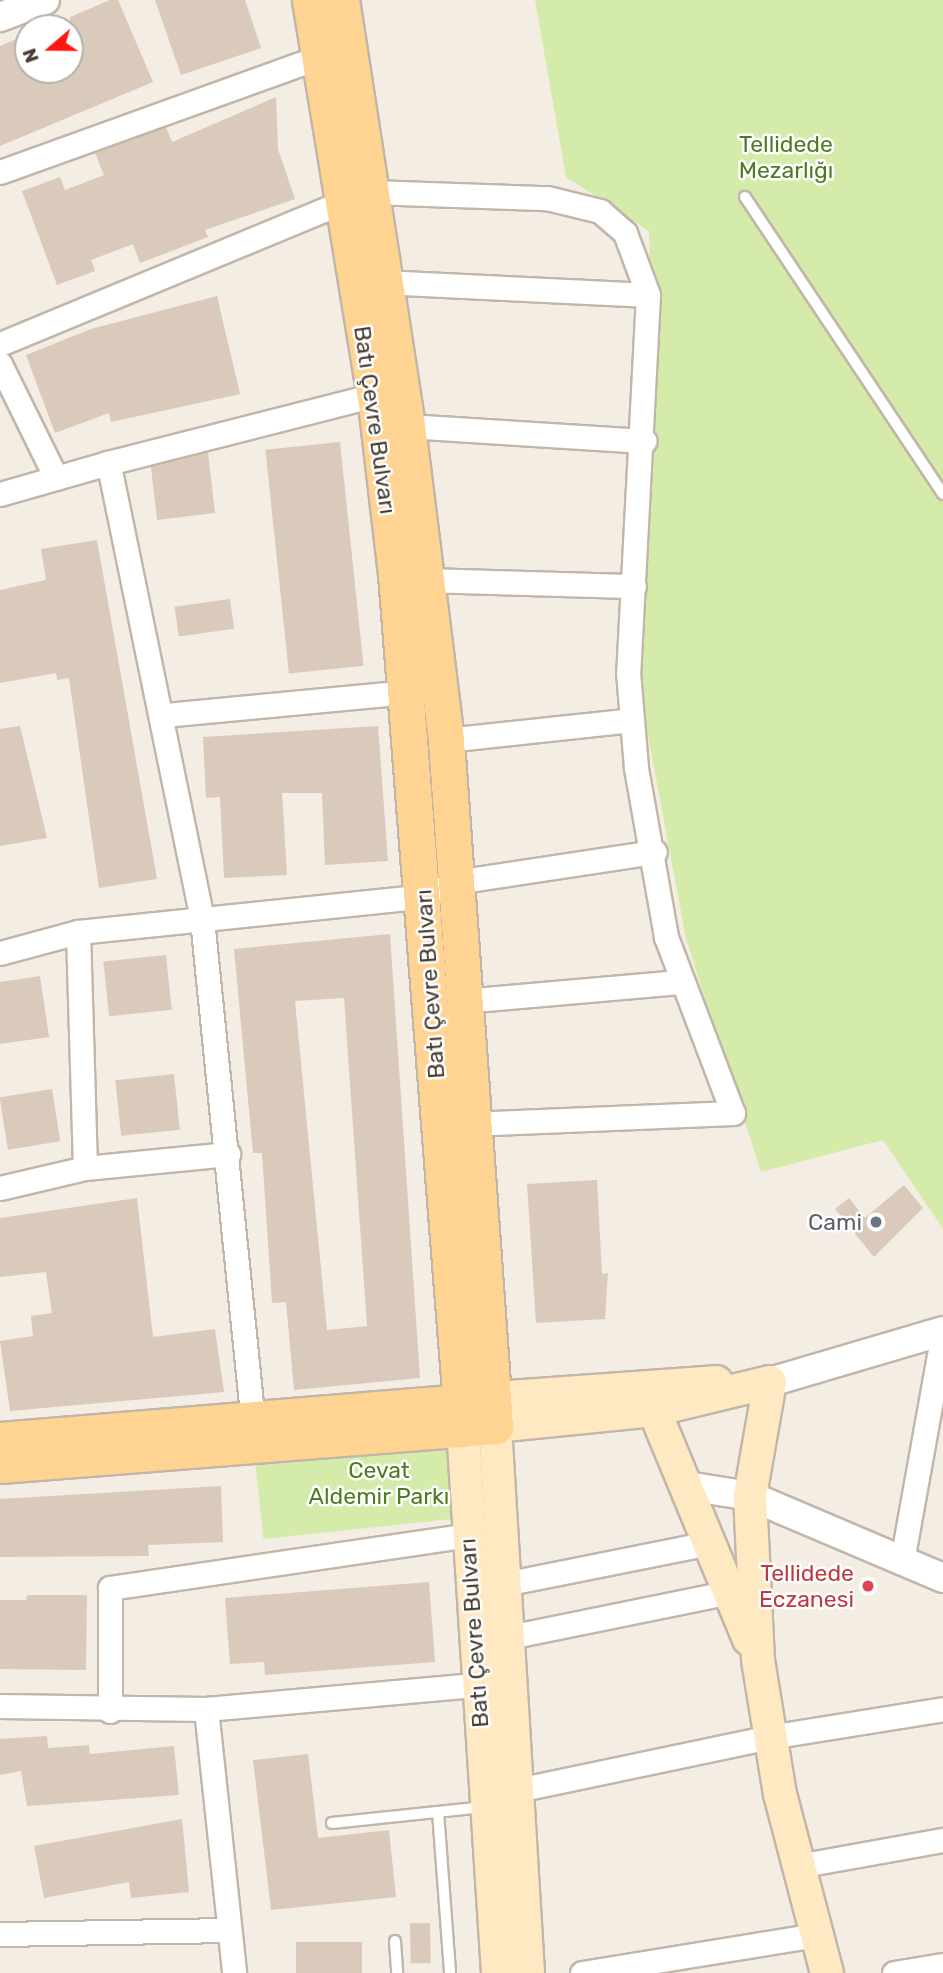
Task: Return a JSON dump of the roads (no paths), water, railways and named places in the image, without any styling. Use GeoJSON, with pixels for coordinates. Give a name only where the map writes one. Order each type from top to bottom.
{"type":"FeatureCollection","features":[{"type":"Feature","properties":{"kind":"main road","name":"Batı Çevre Bulvarı"},"geometry":{"type":"LineString","coordinates":[[310,0],[319,57],[356,197],[383,282],[407,426],[446,740],[474,1124],[478,1414],[467,1535],[498,1973]]}},
{"type":"Feature","properties":{"kind":"main road","name":"Batı Çevre Bulvarı"},"geometry":{"type":"LineString","coordinates":[[341,0],[374,395],[407,692],[424,896],[478,1414],[505,1584],[528,1973]]}},
{"type":"Feature","properties":{"kind":"main road"},"geometry":{"type":"LineString","coordinates":[[0,1440],[254,1431],[478,1414],[770,1382],[750,1496],[758,1660],[769,1737],[798,1866],[827,1973]]}},
{"type":"Feature","properties":{"kind":"main road"},"geometry":{"type":"LineString","coordinates":[[650,1397],[758,1660]]}},
{"type":"Feature","properties":{"kind":"main road"},"geometry":{"type":"LineString","coordinates":[[0,1465],[254,1431]]}},
{"type":"Feature","properties":{"kind":"street"},"geometry":{"type":"LineString","coordinates":[[0,18],[45,0]]}},
{"type":"Feature","properties":{"kind":"street"},"geometry":{"type":"LineString","coordinates":[[0,172],[319,57]]}},
{"type":"Feature","properties":{"kind":"street"},"geometry":{"type":"LineString","coordinates":[[0,344],[356,197],[547,198],[600,211],[625,233],[648,295],[645,441],[634,586],[632,720],[655,852],[666,937],[733,1113],[474,1124]]}},
{"type":"Feature","properties":{"kind":"street"},"geometry":{"type":"LineString","coordinates":[[383,282],[648,295]]}},
{"type":"Feature","properties":{"kind":"street"},"geometry":{"type":"LineString","coordinates":[[0,364],[56,478]]}},
{"type":"Feature","properties":{"kind":"street"},"geometry":{"type":"LineString","coordinates":[[0,494],[108,463],[374,395],[407,426],[645,441]]}},
{"type":"Feature","properties":{"kind":"street"},"geometry":{"type":"LineString","coordinates":[[108,463],[141,639],[164,715],[202,919],[228,1154],[254,1431]]}},
{"type":"Feature","properties":{"kind":"street"},"geometry":{"type":"LineString","coordinates":[[428,580],[634,586]]}},
{"type":"Feature","properties":{"kind":"street"},"geometry":{"type":"LineString","coordinates":[[164,715],[407,692]]}},
{"type":"Feature","properties":{"kind":"street"},"geometry":{"type":"LineString","coordinates":[[446,740],[632,720]]}},
{"type":"Feature","properties":{"kind":"street"},"geometry":{"type":"LineString","coordinates":[[0,953],[78,932],[424,896],[456,882],[655,852]]}},
{"type":"Feature","properties":{"kind":"street"},"geometry":{"type":"LineString","coordinates":[[78,932],[85,1168]]}},
{"type":"Feature","properties":{"kind":"street"},"geometry":{"type":"LineString","coordinates":[[463,1001],[682,982]]}},
{"type":"Feature","properties":{"kind":"street"},"geometry":{"type":"LineString","coordinates":[[0,1188],[85,1168],[228,1154]]}},
{"type":"Feature","properties":{"kind":"street"},"geometry":{"type":"LineString","coordinates":[[770,1382],[942,1332],[902,1561]]}},
{"type":"Feature","properties":{"kind":"street"},"geometry":{"type":"LineString","coordinates":[[687,1486],[750,1496],[943,1578]]}},
{"type":"Feature","properties":{"kind":"street"},"geometry":{"type":"LineString","coordinates":[[110,1711],[110,1588],[467,1535]]}},
{"type":"Feature","properties":{"kind":"street"},"geometry":{"type":"LineString","coordinates":[[505,1584],[710,1543]]}},
{"type":"Feature","properties":{"kind":"street"},"geometry":{"type":"LineString","coordinates":[[509,1637],[730,1592]]}},
{"type":"Feature","properties":{"kind":"street"},"geometry":{"type":"LineString","coordinates":[[0,1706],[110,1711],[206,1709],[477,1685]]}},
{"type":"Feature","properties":{"kind":"street"},"geometry":{"type":"LineString","coordinates":[[206,1709],[234,1973]]}},
{"type":"Feature","properties":{"kind":"street"},"geometry":{"type":"LineString","coordinates":[[518,1790],[769,1737],[943,1709]]}},
{"type":"Feature","properties":{"kind":"street"},"geometry":{"type":"LineString","coordinates":[[798,1866],[943,1840]]}},
{"type":"Feature","properties":{"kind":"street"},"geometry":{"type":"LineString","coordinates":[[0,1934],[229,1930]]}},
{"type":"Feature","properties":{"kind":"street"},"geometry":{"type":"LineString","coordinates":[[582,1973],[817,1935]]}},
{"type":"Feature","properties":{"kind":"street"},"geometry":{"type":"LineString","coordinates":[[894,1973],[943,1965]]}},
{"type":"Feature","properties":{"kind":"lane"},"geometry":{"type":"LineString","coordinates":[[745,197],[943,494]]}},
{"type":"Feature","properties":{"kind":"lane"},"geometry":{"type":"LineString","coordinates":[[332,1824],[486,1807]]}},
{"type":"Feature","properties":{"kind":"lane"},"geometry":{"type":"LineString","coordinates":[[438,1812],[450,1973]]}},
{"type":"Feature","properties":{"kind":"lane"},"geometry":{"type":"LineString","coordinates":[[395,1941],[397,1973]]}},
{"type":"Feature","properties":{"kind":"place","name":"Cami"},"geometry":{"type":"Point","coordinates":[876,1222]}},
{"type":"Feature","properties":{"kind":"place","name":"Tellidede Eczanesi"},"geometry":{"type":"Point","coordinates":[868,1586]}},
{"type":"Feature","properties":{"kind":"park label","name":"Tellidede Mezarlığı"},"geometry":{"type":"Point","coordinates":[786,157]}},
{"type":"Feature","properties":{"kind":"park label","name":"Cevat Aldemir Parkı"},"geometry":{"type":"Point","coordinates":[379,1483]}}]}
